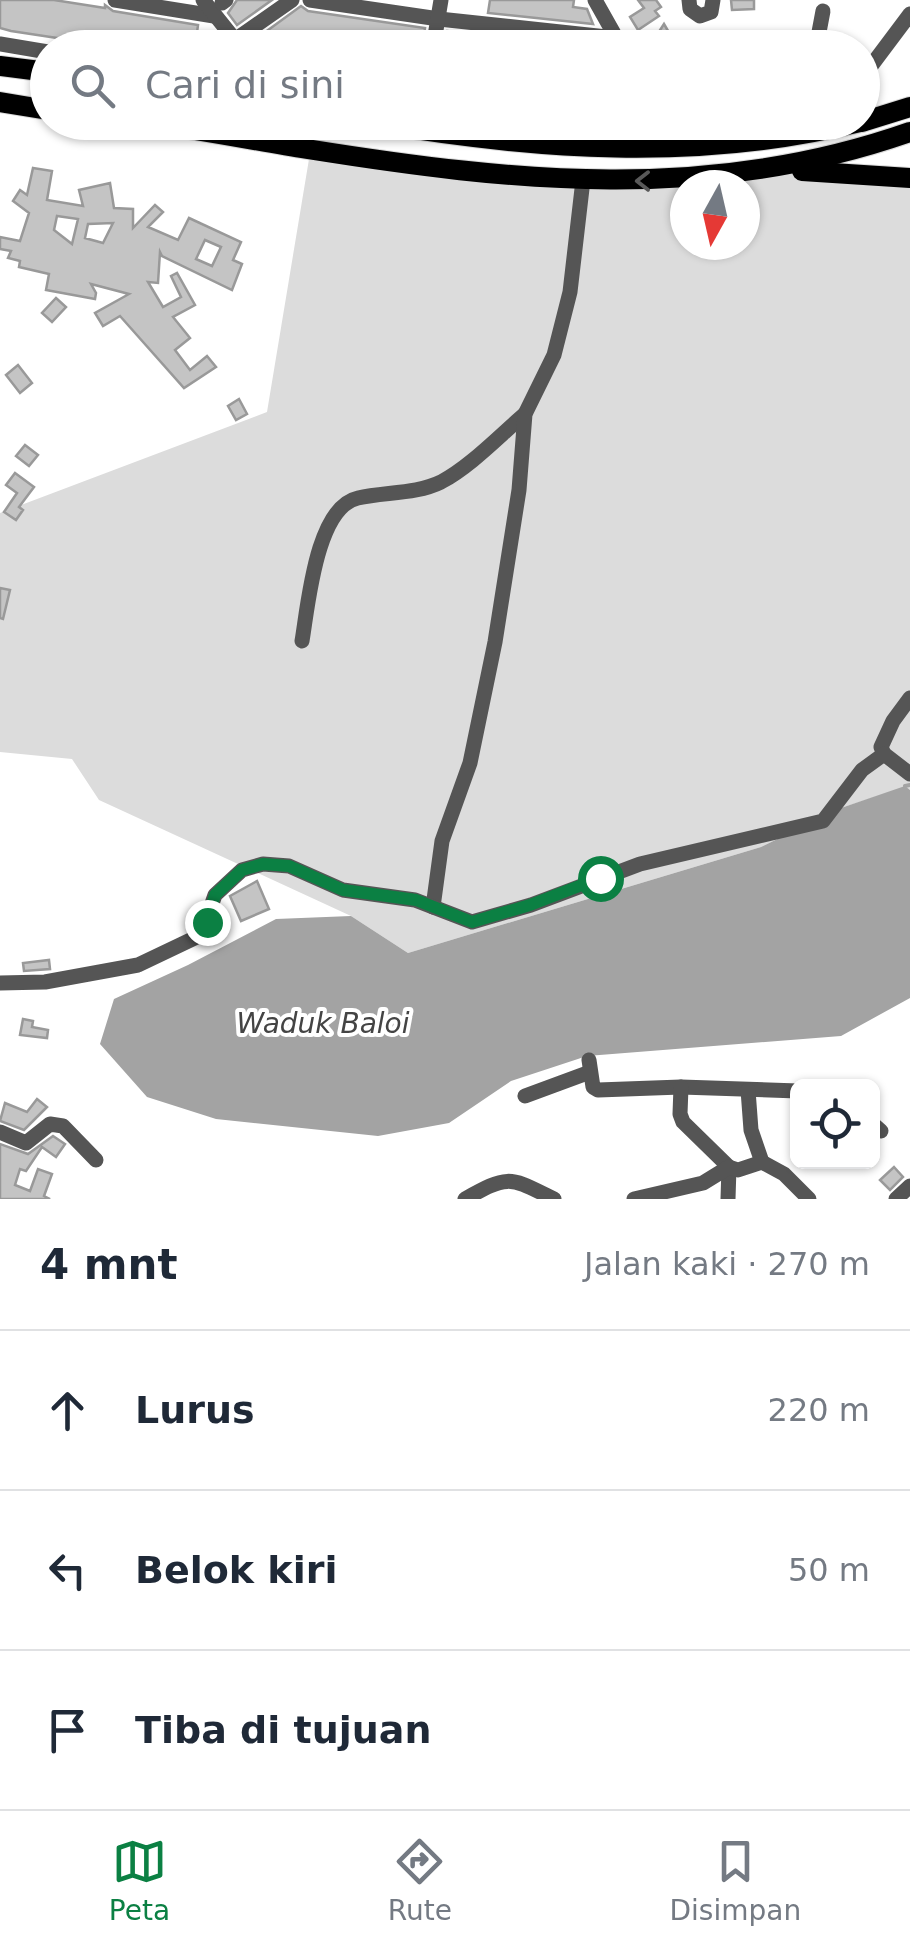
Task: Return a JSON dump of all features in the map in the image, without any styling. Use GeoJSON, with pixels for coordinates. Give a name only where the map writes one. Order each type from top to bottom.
{"type":"FeatureCollection","features":[{"type":"Feature","properties":{"kind":"main road"},"geometry":{"type":"LineString","coordinates":[[0,102],[30,107]]}},
{"type":"Feature","properties":{"kind":"main road"},"geometry":{"type":"LineString","coordinates":[[880,116],[910,106]]}},
{"type":"Feature","properties":{"kind":"main road"},"geometry":{"type":"LineString","coordinates":[[266,140],[404,163],[583,180],[695,179],[780,169],[910,132]]}},
{"type":"Feature","properties":{"kind":"main road"},"geometry":{"type":"LineString","coordinates":[[507,140],[618,149],[680,149],[736,140]]}},
{"type":"Feature","properties":{"kind":"main road"},"geometry":{"type":"LineString","coordinates":[[780,169],[910,178]]}},
{"type":"Feature","properties":{"kind":"street"},"geometry":{"type":"LineString","coordinates":[[114,0],[221,6]]}},
{"type":"Feature","properties":{"kind":"street"},"geometry":{"type":"LineString","coordinates":[[203,0],[221,6],[231,30]]}},
{"type":"Feature","properties":{"kind":"street"},"geometry":{"type":"LineString","coordinates":[[249,30],[292,0]]}},
{"type":"Feature","properties":{"kind":"street"},"geometry":{"type":"LineString","coordinates":[[310,0],[522,30]]}},
{"type":"Feature","properties":{"kind":"street"},"geometry":{"type":"LineString","coordinates":[[437,30],[442,0]]}},
{"type":"Feature","properties":{"kind":"street"},"geometry":{"type":"LineString","coordinates":[[595,0],[612,30]]}},
{"type":"Feature","properties":{"kind":"street"},"geometry":{"type":"LineString","coordinates":[[690,0],[690,9],[700,16],[711,12],[714,0]]}},
{"type":"Feature","properties":{"kind":"street"},"geometry":{"type":"LineString","coordinates":[[819,30],[823,11]]}},
{"type":"Feature","properties":{"kind":"street"},"geometry":{"type":"LineString","coordinates":[[880,54],[910,14]]}},
{"type":"Feature","properties":{"kind":"street"},"geometry":{"type":"LineString","coordinates":[[0,44],[12,60]]}},
{"type":"Feature","properties":{"kind":"street"},"geometry":{"type":"LineString","coordinates":[[433,907],[442,841],[470,763],[495,642],[520,490],[525,414],[554,355],[570,292],[583,180]]}},
{"type":"Feature","properties":{"kind":"street"},"geometry":{"type":"LineString","coordinates":[[302,642],[317,554],[341,508],[352,499],[442,482],[525,414]]}},
{"type":"Feature","properties":{"kind":"street"},"geometry":{"type":"LineString","coordinates":[[910,698],[882,744],[884,754],[910,774]]}},
{"type":"Feature","properties":{"kind":"street"},"geometry":{"type":"LineString","coordinates":[[0,982],[45,982],[138,965],[201,935],[215,895],[242,870],[263,864],[289,866],[343,890],[416,900],[472,922],[640,864],[824,821],[862,770],[884,754]]}},
{"type":"Feature","properties":{"kind":"street"},"geometry":{"type":"LineString","coordinates":[[525,1096],[590,1066],[595,1090],[681,1087],[790,1092]]}},
{"type":"Feature","properties":{"kind":"street"},"geometry":{"type":"LineString","coordinates":[[681,1087],[683,1122],[729,1166],[738,1170],[762,1162]]}},
{"type":"Feature","properties":{"kind":"street"},"geometry":{"type":"LineString","coordinates":[[748,1090],[751,1130],[762,1162],[784,1174],[809,1199]]}},
{"type":"Feature","properties":{"kind":"street"},"geometry":{"type":"LineString","coordinates":[[0,1132],[26,1144],[50,1124],[63,1126],[96,1160]]}},
{"type":"Feature","properties":{"kind":"street"},"geometry":{"type":"LineString","coordinates":[[634,1199],[702,1183],[729,1166]]}},
{"type":"Feature","properties":{"kind":"street"},"geometry":{"type":"LineString","coordinates":[[728,1199],[729,1166]]}},
{"type":"Feature","properties":{"kind":"street"},"geometry":{"type":"LineString","coordinates":[[465,1199],[508,1179],[554,1199]]}},
{"type":"Feature","properties":{"kind":"street"},"geometry":{"type":"LineString","coordinates":[[896,1199],[910,1186]]}},
{"type":"Feature","properties":{"kind":"shaded area"},"geometry":{"type":"Polygon","coordinates":[[[312,141],[543,170],[670,175],[670,260],[760,260],[760,171],[853,165],[910,168],[910,790],[905,787],[841,808],[761,847],[408,953],[351,916],[99,800],[72,759],[0,752],[0,513],[267,412],[312,141]]]}},
{"type":"Feature","properties":{"kind":"water","name":"Waduk Baloi"},"geometry":{"type":"Polygon","coordinates":[[[905,786],[910,790],[910,998],[841,1036],[587,1056],[511,1081],[449,1123],[378,1136],[216,1119],[147,1097],[100,1044],[114,999],[276,919],[351,916],[408,953],[761,847],[841,808],[905,786]]]}},
{"type":"Feature","properties":{"kind":"building"},"geometry":{"type":"Polygon","coordinates":[[[0,0],[105,5],[113,11],[198,25],[197,30],[30,30],[30,34],[0,28],[0,0]]]}},
{"type":"Feature","properties":{"kind":"building"},"geometry":{"type":"Polygon","coordinates":[[[237,0],[272,0],[237,25],[228,13],[237,0]]]}},
{"type":"Feature","properties":{"kind":"building"},"geometry":{"type":"Polygon","coordinates":[[[490,0],[574,0],[573,7],[587,9],[593,24],[488,13],[490,0]]]}},
{"type":"Feature","properties":{"kind":"building"},"geometry":{"type":"Polygon","coordinates":[[[638,0],[656,0],[661,7],[655,11],[659,16],[638,30],[630,17],[644,8],[638,0]]]}},
{"type":"Feature","properties":{"kind":"building"},"geometry":{"type":"Polygon","coordinates":[[[731,0],[754,0],[754,9],[732,10],[731,0]]]}},
{"type":"Feature","properties":{"kind":"building"},"geometry":{"type":"Polygon","coordinates":[[[301,6],[308,11],[425,28],[425,30],[268,30],[301,6]]]}},
{"type":"Feature","properties":{"kind":"building"},"geometry":{"type":"Polygon","coordinates":[[[33,168],[52,171],[47,200],[83,206],[79,190],[110,183],[114,208],[133,209],[133,228],[155,205],[163,212],[148,227],[178,240],[189,218],[241,242],[233,260],[242,264],[232,290],[160,252],[158,283],[148,282],[163,307],[181,297],[171,276],[177,273],[195,305],[173,317],[190,338],[175,350],[190,370],[207,356],[216,367],[184,388],[120,316],[103,326],[95,313],[129,294],[91,284],[95,299],[46,290],[49,274],[19,267],[20,261],[8,258],[11,251],[0,249],[0,237],[20,241],[29,213],[13,201],[20,190],[27,195],[33,168]],[[57,216],[54,230],[72,244],[78,219],[57,216]],[[113,223],[88,224],[85,238],[103,243],[113,223]],[[205,240],[196,259],[212,266],[221,247],[205,240]]]}},
{"type":"Feature","properties":{"kind":"building"},"geometry":{"type":"Polygon","coordinates":[[[56,298],[66,307],[52,322],[42,313],[56,298]]]}},
{"type":"Feature","properties":{"kind":"building"},"geometry":{"type":"Polygon","coordinates":[[[18,365],[32,383],[20,393],[6,375],[18,365]]]}},
{"type":"Feature","properties":{"kind":"building"},"geometry":{"type":"Polygon","coordinates":[[[239,399],[247,414],[236,420],[228,406],[239,399]]]}},
{"type":"Feature","properties":{"kind":"building"},"geometry":{"type":"Polygon","coordinates":[[[25,445],[38,455],[29,466],[16,456],[25,445]]]}},
{"type":"Feature","properties":{"kind":"building"},"geometry":{"type":"Polygon","coordinates":[[[15,473],[34,487],[19,507],[23,510],[16,520],[4,512],[17,493],[6,485],[15,473]]]}},
{"type":"Feature","properties":{"kind":"building"},"geometry":{"type":"Polygon","coordinates":[[[0,588],[10,590],[3,619],[0,618],[0,588]]]}},
{"type":"Feature","properties":{"kind":"building"},"geometry":{"type":"Polygon","coordinates":[[[257,881],[269,909],[241,921],[230,896],[257,881]]]}},
{"type":"Feature","properties":{"kind":"building"},"geometry":{"type":"Polygon","coordinates":[[[49,960],[50,969],[24,971],[23,963],[49,960]]]}},
{"type":"Feature","properties":{"kind":"building"},"geometry":{"type":"Polygon","coordinates":[[[23,1019],[33,1021],[32,1027],[48,1030],[47,1038],[20,1035],[23,1019]]]}},
{"type":"Feature","properties":{"kind":"building"},"geometry":{"type":"Polygon","coordinates":[[[37,1099],[47,1107],[24,1130],[0,1121],[5,1103],[27,1112],[37,1099]]]}},
{"type":"Feature","properties":{"kind":"building"},"geometry":{"type":"Polygon","coordinates":[[[53,1136],[65,1144],[56,1157],[42,1147],[26,1171],[20,1169],[15,1185],[30,1191],[38,1169],[52,1174],[44,1196],[50,1199],[0,1199],[0,1144],[28,1154],[53,1136]]]}},
{"type":"Feature","properties":{"kind":"building"},"geometry":{"type":"Polygon","coordinates":[[[894,1167],[903,1177],[890,1190],[880,1180],[894,1167]]]}},
{"type":"Feature","properties":{"kind":"waterway"},"geometry":{"type":"LineString","coordinates":[[905,786],[910,785]]}},
{"type":"Feature","properties":{"kind":"route"},"geometry":{"type":"LineString","coordinates":[[207,922],[215,895],[242,870],[263,864],[289,866],[343,890],[416,900],[472,922],[600,878]]}}]}
